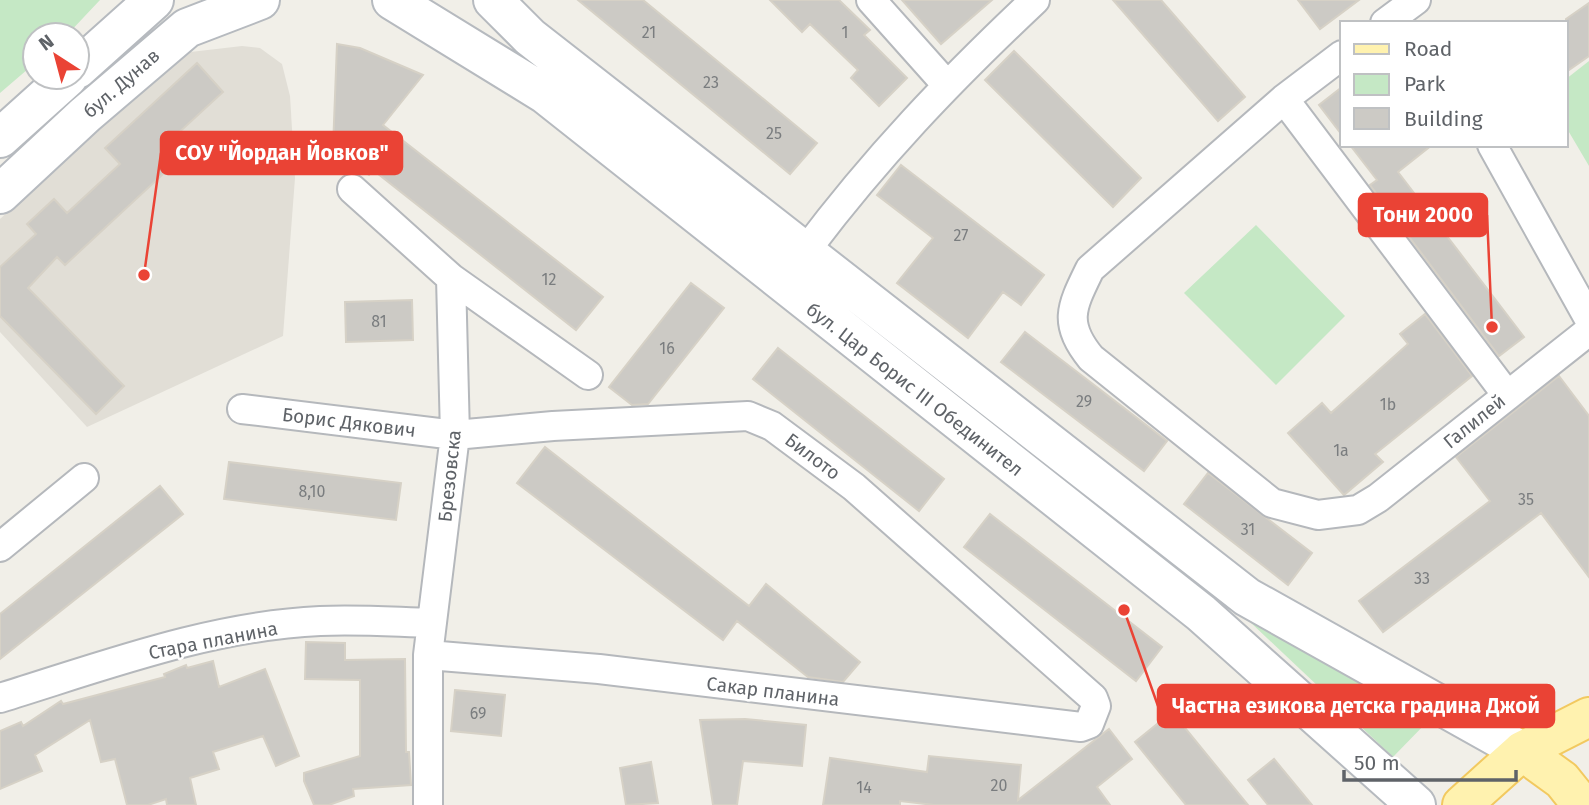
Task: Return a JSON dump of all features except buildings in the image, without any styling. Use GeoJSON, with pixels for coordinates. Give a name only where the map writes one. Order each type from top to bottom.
{"type":"FeatureCollection","features":[{"type":"Feature","properties":{"kind":"main road","name":"бул. Дунав"},"geometry":{"type":"LineString","coordinates":[[91,56],[154,0]]}},
{"type":"Feature","properties":{"kind":"main road","name":"бул. Дунав"},"geometry":{"type":"LineString","coordinates":[[0,194],[85,115],[187,28],[260,0]]}},
{"type":"Feature","properties":{"kind":"main road","name":"бул. Цар Борис III Обединител"},"geometry":{"type":"LineString","coordinates":[[392,0],[545,94],[1201,613],[1416,805]]}},
{"type":"Feature","properties":{"kind":"main road","name":"бул. Цар Борис III Обединител"},"geometry":{"type":"LineString","coordinates":[[503,8],[804,253],[904,326],[1247,597],[1522,751]]}},
{"type":"Feature","properties":{"kind":"main road","name":"бул. Дунав"},"geometry":{"type":"LineString","coordinates":[[0,138],[52,91]]}},
{"type":"Feature","properties":{"kind":"main road"},"geometry":{"type":"LineString","coordinates":[[1462,805],[1522,751],[1589,716]]}},
{"type":"Feature","properties":{"kind":"main road"},"geometry":{"type":"LineString","coordinates":[[1522,751],[1562,780],[1582,805]]}},
{"type":"Feature","properties":{"kind":"street"},"geometry":{"type":"LineString","coordinates":[[871,0],[946,84]]}},
{"type":"Feature","properties":{"kind":"street"},"geometry":{"type":"LineString","coordinates":[[804,253],[879,156],[946,84],[1035,0]]}},
{"type":"Feature","properties":{"kind":"street"},"geometry":{"type":"LineString","coordinates":[[1388,21],[1413,7]]}},
{"type":"Feature","properties":{"kind":"street"},"geometry":{"type":"LineString","coordinates":[[1340,57],[1284,99],[1507,395]]}},
{"type":"Feature","properties":{"kind":"street","name":"Галилей"},"geometry":{"type":"LineString","coordinates":[[1284,99],[1090,269],[1072,306],[1077,341],[1091,358],[1272,503],[1318,515],[1358,510],[1378,498],[1507,395],[1588,316]]}},
{"type":"Feature","properties":{"kind":"street"},"geometry":{"type":"LineString","coordinates":[[1493,147],[1588,316]]}},
{"type":"Feature","properties":{"kind":"street"},"geometry":{"type":"LineString","coordinates":[[352,189],[451,278],[588,375]]}},
{"type":"Feature","properties":{"kind":"street","name":"Брезовска"},"geometry":{"type":"LineString","coordinates":[[428,805],[428,655],[455,435],[451,278]]}},
{"type":"Feature","properties":{"kind":"street","name":"Борис Дякович"},"geometry":{"type":"LineString","coordinates":[[242,409],[455,435]]}},
{"type":"Feature","properties":{"kind":"street","name":"Билото"},"geometry":{"type":"LineString","coordinates":[[455,435],[554,426],[748,416],[772,426],[854,487],[1093,698]]}},
{"type":"Feature","properties":{"kind":"street"},"geometry":{"type":"LineString","coordinates":[[0,547],[84,478]]}},
{"type":"Feature","properties":{"kind":"street","name":"Стара планина"},"geometry":{"type":"LineString","coordinates":[[0,698],[162,647],[254,630],[319,621],[432,623]]}},
{"type":"Feature","properties":{"kind":"street","name":"Сакар планина"},"geometry":{"type":"LineString","coordinates":[[428,655],[599,669],[1081,727],[1089,724],[1095,715],[1093,698]]}},
{"type":"Feature","properties":{"kind":"shaded area"},"geometry":{"type":"Polygon","coordinates":[[[242,46],[260,48],[282,64],[290,96],[295,178],[283,336],[87,427],[0,332],[0,219],[182,53],[242,46]]]}},
{"type":"Feature","properties":{"kind":"green space"},"geometry":{"type":"Polygon","coordinates":[[[0,0],[100,0],[80,21],[21,21],[21,75],[0,93],[0,0]]]}},
{"type":"Feature","properties":{"kind":"green space"},"geometry":{"type":"Polygon","coordinates":[[[1589,61],[1589,166],[1568,130],[1568,77],[1589,61]]]}},
{"type":"Feature","properties":{"kind":"green space"},"geometry":{"type":"Polygon","coordinates":[[[1256,225],[1345,316],[1276,385],[1184,293],[1256,225]]]}},
{"type":"Feature","properties":{"kind":"green space"},"geometry":{"type":"Polygon","coordinates":[[[1231,604],[1429,720],[1393,757],[1231,604]]]}},
{"type":"Feature","properties":{"kind":"place","name":"СОУ \"Йордан Йовков\""},"geometry":{"type":"Point","coordinates":[144,275]}},
{"type":"Feature","properties":{"kind":"place","name":"Тони 2000"},"geometry":{"type":"Point","coordinates":[1492,327]}},
{"type":"Feature","properties":{"kind":"place","name":"Частна езикова детска градина Джой"},"geometry":{"type":"Point","coordinates":[1124,610]}}]}
